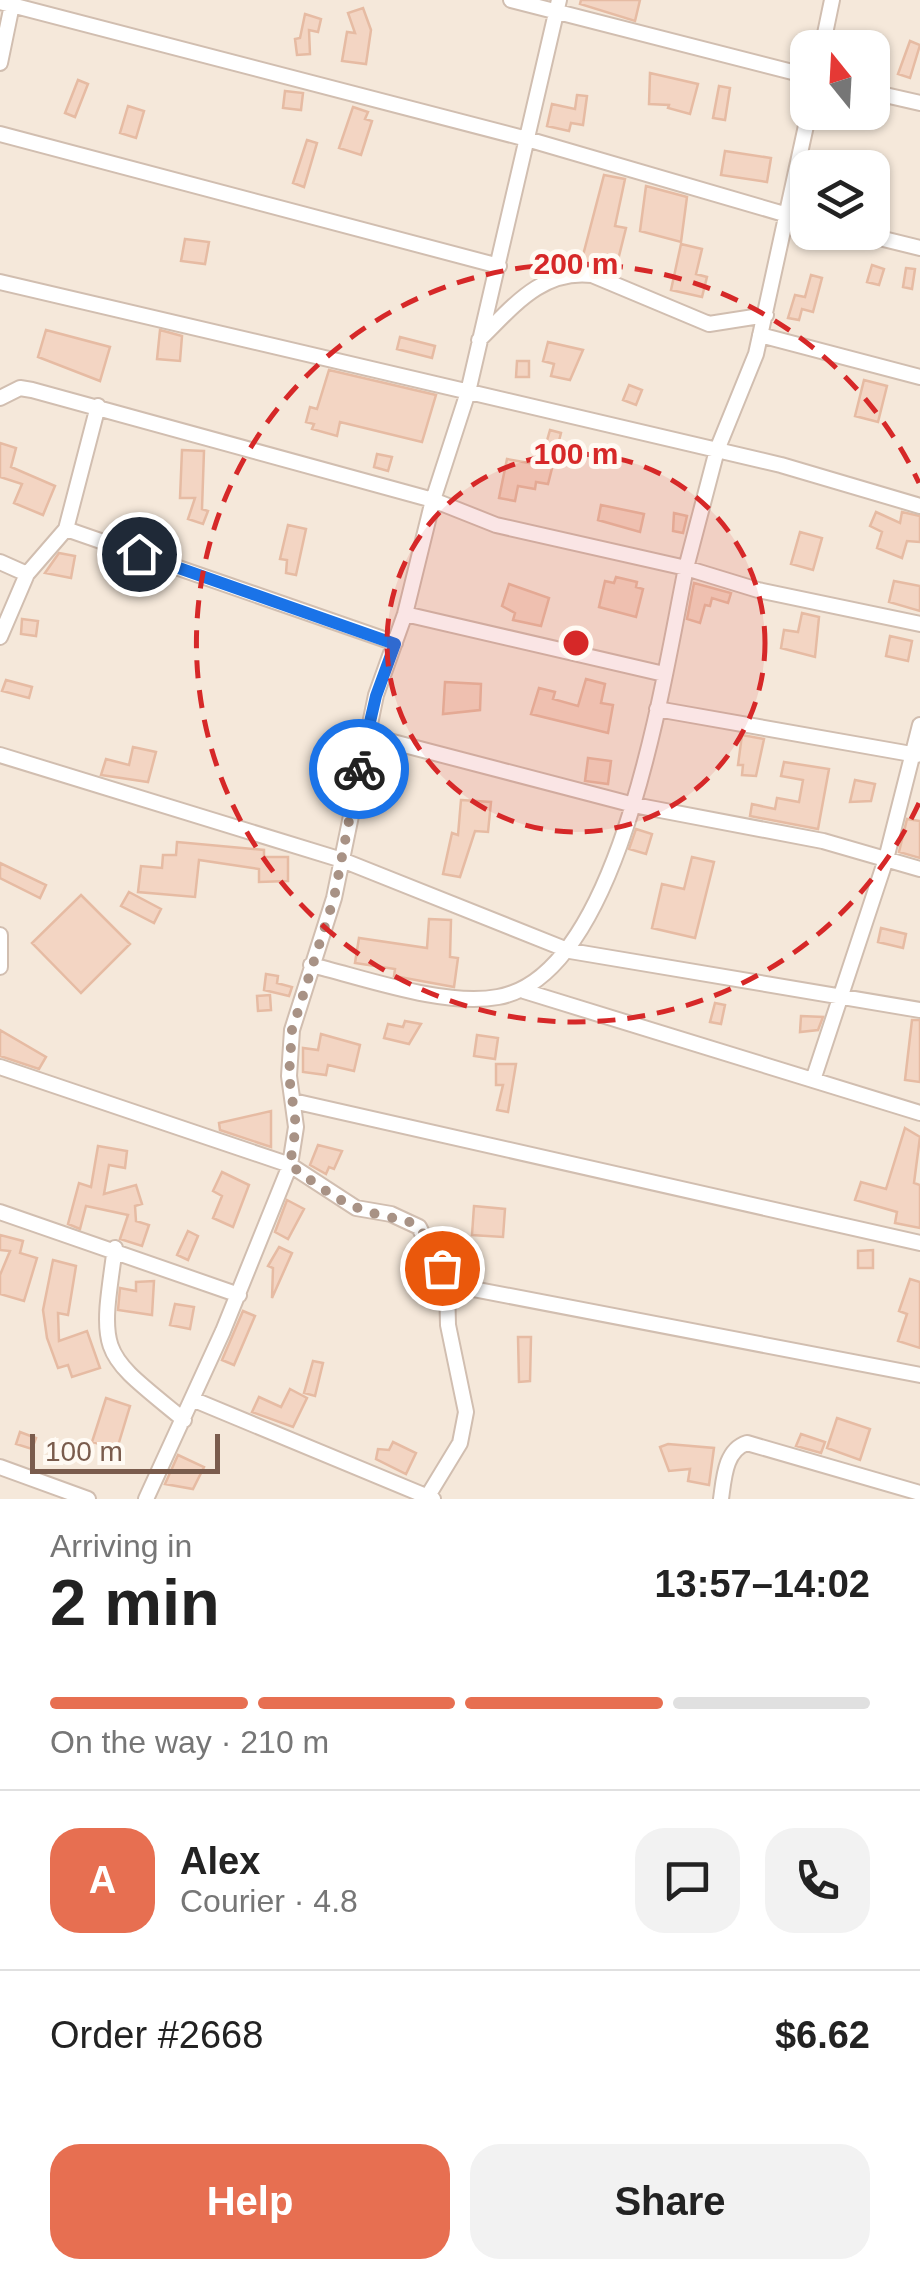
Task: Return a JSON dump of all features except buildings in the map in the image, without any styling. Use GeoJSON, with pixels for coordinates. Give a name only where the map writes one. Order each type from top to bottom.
{"type":"FeatureCollection","features":[{"type":"Feature","properties":{"kind":"street"},"geometry":{"type":"LineString","coordinates":[[510,0],[557,6],[790,71]]}},
{"type":"Feature","properties":{"kind":"street"},"geometry":{"type":"LineString","coordinates":[[826,30],[832,0]]}},
{"type":"Feature","properties":{"kind":"street"},"geometry":{"type":"LineString","coordinates":[[0,63],[8,2],[526,139],[788,216]]}},
{"type":"Feature","properties":{"kind":"street"},"geometry":{"type":"LineString","coordinates":[[146,1499],[239,1294],[290,1165],[296,1126],[288,1054],[342,860],[366,735],[406,614],[434,500],[468,392],[557,6]]}},
{"type":"Feature","properties":{"kind":"street"},"geometry":{"type":"LineString","coordinates":[[890,96],[920,103]]}},
{"type":"Feature","properties":{"kind":"street"},"geometry":{"type":"LineString","coordinates":[[311,965],[463,1000],[524,991],[570,952],[634,806],[686,568],[717,450],[766,315],[805,130]]}},
{"type":"Feature","properties":{"kind":"street"},"geometry":{"type":"LineString","coordinates":[[0,134],[499,266]]}},
{"type":"Feature","properties":{"kind":"street"},"geometry":{"type":"LineString","coordinates":[[890,241],[920,248]]}},
{"type":"Feature","properties":{"kind":"street"},"geometry":{"type":"LineString","coordinates":[[478,340],[526,294],[573,273],[592,275],[709,324],[766,315]]}},
{"type":"Feature","properties":{"kind":"street"},"geometry":{"type":"LineString","coordinates":[[0,282],[717,450],[920,506]]}},
{"type":"Feature","properties":{"kind":"street"},"geometry":{"type":"LineString","coordinates":[[760,335],[920,377]]}},
{"type":"Feature","properties":{"kind":"street"},"geometry":{"type":"LineString","coordinates":[[0,397],[20,388],[98,406],[434,500],[496,525],[686,568],[758,590],[920,624]]}},
{"type":"Feature","properties":{"kind":"street"},"geometry":{"type":"LineString","coordinates":[[0,637],[28,574],[66,529],[98,406]]}},
{"type":"Feature","properties":{"kind":"street"},"geometry":{"type":"LineString","coordinates":[[66,529],[395,644]]}},
{"type":"Feature","properties":{"kind":"street"},"geometry":{"type":"LineString","coordinates":[[0,562],[28,574]]}},
{"type":"Feature","properties":{"kind":"street"},"geometry":{"type":"LineString","coordinates":[[406,614],[664,674]]}},
{"type":"Feature","properties":{"kind":"street"},"geometry":{"type":"LineString","coordinates":[[657,709],[916,755]]}},
{"type":"Feature","properties":{"kind":"street"},"geometry":{"type":"LineString","coordinates":[[813,1080],[886,859],[916,755],[920,725]]}},
{"type":"Feature","properties":{"kind":"street"},"geometry":{"type":"LineString","coordinates":[[366,735],[634,806],[824,841],[920,869]]}},
{"type":"Feature","properties":{"kind":"street"},"geometry":{"type":"LineString","coordinates":[[0,755],[342,860],[570,952],[920,1010]]}},
{"type":"Feature","properties":{"kind":"street"},"geometry":{"type":"LineString","coordinates":[[0,935],[0,967]]}},
{"type":"Feature","properties":{"kind":"street"},"geometry":{"type":"LineString","coordinates":[[524,991],[920,1113]]}},
{"type":"Feature","properties":{"kind":"street"},"geometry":{"type":"LineString","coordinates":[[0,1067],[290,1165],[356,1208],[391,1214],[418,1227],[447,1284],[448,1325],[466,1412],[460,1443],[429,1498],[192,1399]]}},
{"type":"Feature","properties":{"kind":"street"},"geometry":{"type":"LineString","coordinates":[[293,1101],[920,1244]]}},
{"type":"Feature","properties":{"kind":"street"},"geometry":{"type":"LineString","coordinates":[[0,1212],[239,1294]]}},
{"type":"Feature","properties":{"kind":"street"},"geometry":{"type":"LineString","coordinates":[[114,1248],[105,1316],[112,1357],[184,1420]]}},
{"type":"Feature","properties":{"kind":"street"},"geometry":{"type":"LineString","coordinates":[[447,1284],[920,1375]]}},
{"type":"Feature","properties":{"kind":"street"},"geometry":{"type":"LineString","coordinates":[[722,1499],[730,1456],[737,1446],[747,1443],[920,1493]]}},
{"type":"Feature","properties":{"kind":"street"},"geometry":{"type":"LineString","coordinates":[[0,1467],[88,1499]]}},
{"type":"Feature","properties":{"kind":"shaded area"},"geometry":{"type":"Polygon","coordinates":[[[0,0],[920,0],[920,1499],[0,1499],[0,0]]]}},
{"type":"Feature","properties":{"kind":"way so far"},"geometry":{"type":"LineString","coordinates":[[359,769],[334,898],[292,1030],[288,1054],[296,1126],[290,1165],[356,1208],[407,1219],[427,1236],[442,1268]]}},
{"type":"Feature","properties":{"kind":"route"},"geometry":{"type":"LineString","coordinates":[[139,554],[395,644],[376,696],[359,769]]}}]}
